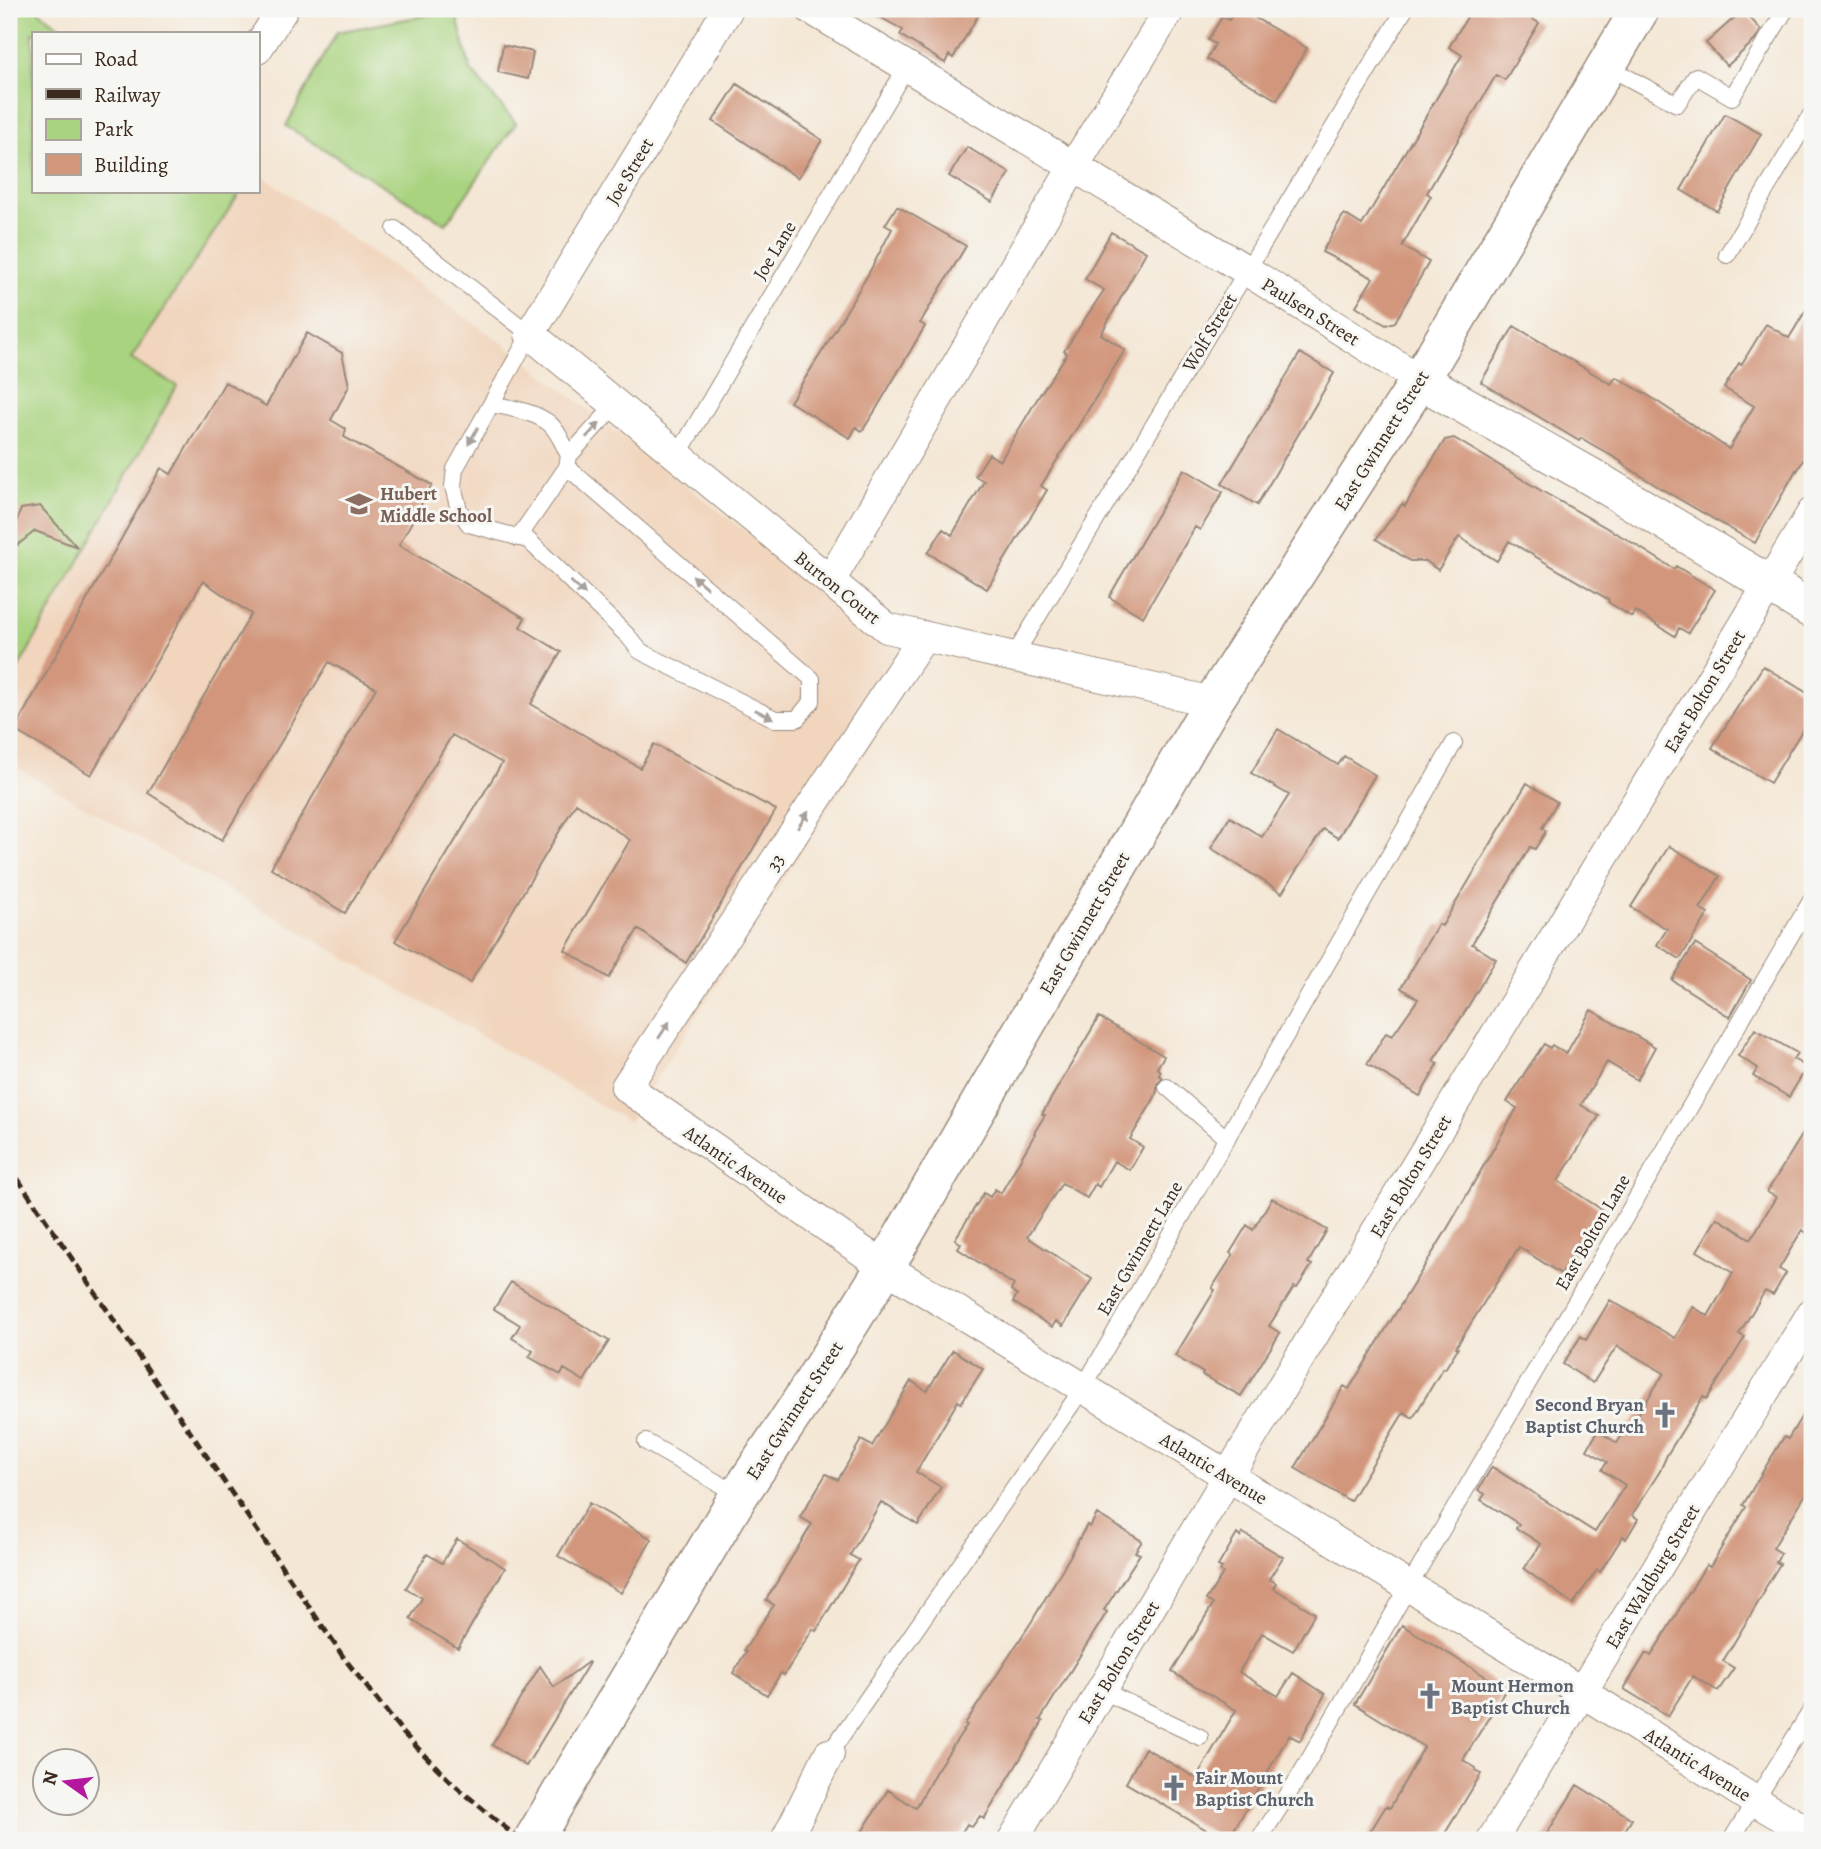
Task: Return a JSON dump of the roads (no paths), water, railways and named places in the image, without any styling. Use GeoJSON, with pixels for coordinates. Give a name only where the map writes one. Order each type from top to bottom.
{"type":"FeatureCollection","features":[{"type":"Feature","properties":{"kind":"main road","name":"East Gwinnett Street"},"geometry":{"type":"LineString","coordinates":[[533,1840],[739,1495],[885,1267],[1213,702],[1420,380],[1640,9]]}},
{"type":"Feature","properties":{"kind":"street"},"geometry":{"type":"LineString","coordinates":[[259,46],[283,9]]}},
{"type":"Feature","properties":{"kind":"street","name":"Joe Street"},"geometry":{"type":"LineString","coordinates":[[530,334],[728,9]]}},
{"type":"Feature","properties":{"kind":"street","name":"Paulsen Street"},"geometry":{"type":"LineString","coordinates":[[811,9],[1246,270],[1420,380],[1595,479],[1812,610]]}},
{"type":"Feature","properties":{"kind":"street"},"geometry":{"type":"LineString","coordinates":[[830,581],[1074,166],[1170,9]]}},
{"type":"Feature","properties":{"kind":"street","name":"Burton Court"},"geometry":{"type":"LineString","coordinates":[[530,334],[887,628],[1213,702]]}},
{"type":"Feature","properties":{"kind":"street","name":"East Bolton Street"},"geometry":{"type":"LineString","coordinates":[[1013,1840],[1228,1476],[1812,513]]}},
{"type":"Feature","properties":{"kind":"street","name":"33"},"geometry":{"type":"LineString","coordinates":[[626,1087],[924,636]]}},
{"type":"Feature","properties":{"kind":"street","name":"Atlantic Avenue"},"geometry":{"type":"LineString","coordinates":[[626,1087],[885,1267],[1812,1834]]}},
{"type":"Feature","properties":{"kind":"street","name":"East Waldburg Street"},"geometry":{"type":"LineString","coordinates":[[1492,1840],[1812,1313]]}},
{"type":"Feature","properties":{"kind":"street"},"geometry":{"type":"LineString","coordinates":[[786,1840],[829,1754]]}},
{"type":"Feature","properties":{"kind":"lane","name":"Wolf Street"},"geometry":{"type":"LineString","coordinates":[[1014,656],[1405,9]]}},
{"type":"Feature","properties":{"kind":"lane"},"geometry":{"type":"LineString","coordinates":[[1606,66],[1677,104],[1696,76],[1732,97],[1786,9]]}},
{"type":"Feature","properties":{"kind":"lane","name":"Joe Lane"},"geometry":{"type":"LineString","coordinates":[[678,455],[907,66]]}},
{"type":"Feature","properties":{"kind":"lane"},"geometry":{"type":"LineString","coordinates":[[1727,256],[1812,113]]}},
{"type":"Feature","properties":{"kind":"lane"},"geometry":{"type":"LineString","coordinates":[[395,229],[530,334],[491,404],[455,469],[453,486],[459,510],[469,524],[527,540],[628,636],[640,651],[775,719],[797,719],[812,701],[812,678],[568,461],[560,438],[550,424],[531,414],[491,404]]}},
{"type":"Feature","properties":{"kind":"lane"},"geometry":{"type":"LineString","coordinates":[[518,538],[568,461],[616,404]]}},
{"type":"Feature","properties":{"kind":"lane","name":"East Gwinnett Lane"},"geometry":{"type":"LineString","coordinates":[[829,1754],[1083,1388],[1454,743]]}},
{"type":"Feature","properties":{"kind":"lane","name":"East Bolton Lane"},"geometry":{"type":"LineString","coordinates":[[1259,1840],[1812,899]]}},
{"type":"Feature","properties":{"kind":"lane"},"geometry":{"type":"LineString","coordinates":[[1167,1087],[1227,1139]]}},
{"type":"Feature","properties":{"kind":"lane"},"geometry":{"type":"LineString","coordinates":[[646,1442],[739,1495]]}},
{"type":"Feature","properties":{"kind":"lane"},"geometry":{"type":"LineString","coordinates":[[1101,1690],[1200,1737]]}},
{"type":"Feature","properties":{"kind":"lane"},"geometry":{"type":"LineString","coordinates":[[1731,1840],[1812,1709]]}},
{"type":"Feature","properties":{"kind":"railway"},"geometry":{"type":"LineString","coordinates":[[9,1166],[344,1658],[404,1734],[452,1783],[520,1840]]}},
{"type":"Feature","properties":{"kind":"place","name":"Hubert Middle School"},"geometry":{"type":"Point","coordinates":[359,504]}},
{"type":"Feature","properties":{"kind":"place","name":"Second Bryan Baptist Church"},"geometry":{"type":"Point","coordinates":[1665,1415]}},
{"type":"Feature","properties":{"kind":"place","name":"Mount Hermon Baptist Church"},"geometry":{"type":"Point","coordinates":[1430,1696]}},
{"type":"Feature","properties":{"kind":"place","name":"Fair Mount Baptist Church"},"geometry":{"type":"Point","coordinates":[1174,1788]}}]}
